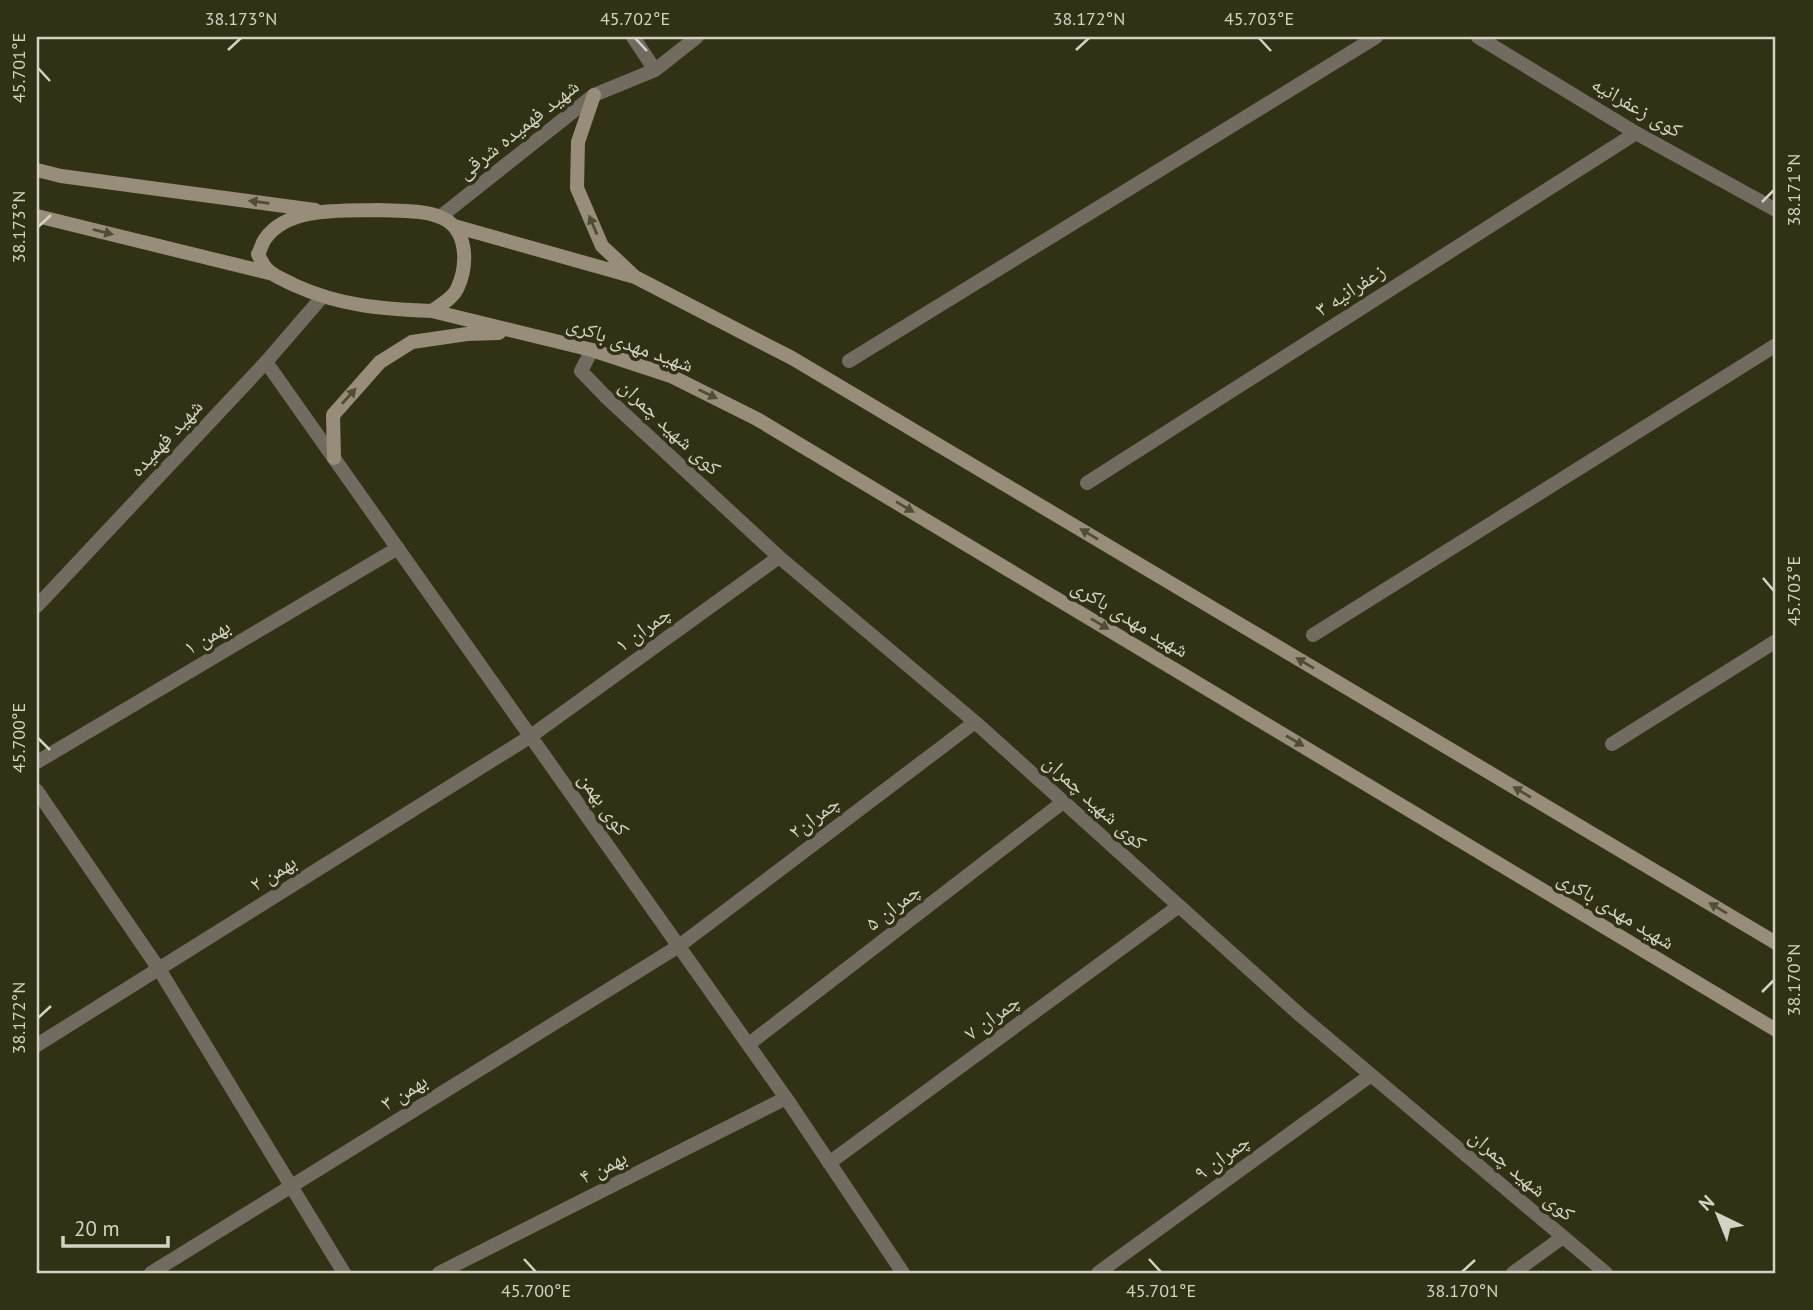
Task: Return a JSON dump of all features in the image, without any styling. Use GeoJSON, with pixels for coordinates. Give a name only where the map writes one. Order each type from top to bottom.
{"type":"FeatureCollection","features":[{"type":"Feature","properties":{"kind":"main road"},"geometry":{"type":"LineString","coordinates":[[594,95],[578,142],[577,188],[602,246],[635,277]]}},
{"type":"Feature","properties":{"kind":"main road"},"geometry":{"type":"LineString","coordinates":[[37,170],[61,176],[326,212]]}},
{"type":"Feature","properties":{"kind":"main road"},"geometry":{"type":"LineString","coordinates":[[275,274],[266,268],[258,254],[266,238],[281,224],[303,215],[379,210],[416,212],[440,217],[454,226],[635,277],[804,365],[1776,943]]}},
{"type":"Feature","properties":{"kind":"main road"},"geometry":{"type":"LineString","coordinates":[[37,216],[275,274]]}},
{"type":"Feature","properties":{"kind":"main road"},"geometry":{"type":"LineString","coordinates":[[432,311],[456,292],[465,260],[462,242],[454,226]]}},
{"type":"Feature","properties":{"kind":"main road","name":"شهید مهدی باکری"},"geometry":{"type":"LineString","coordinates":[[275,274],[337,301],[371,308],[432,311],[592,350],[671,376],[757,419],[1776,1030]]}},
{"type":"Feature","properties":{"kind":"main road"},"geometry":{"type":"LineString","coordinates":[[334,458],[333,415],[380,362],[412,342],[467,334],[523,333]]}},
{"type":"Feature","properties":{"kind":"street"},"geometry":{"type":"LineString","coordinates":[[633,37],[654,70]]}},
{"type":"Feature","properties":{"kind":"street","name":"شهید فهمیده شرقی"},"geometry":{"type":"LineString","coordinates":[[440,217],[594,95],[654,70],[697,37]]}},
{"type":"Feature","properties":{"kind":"street"},"geometry":{"type":"LineString","coordinates":[[849,361],[1376,37]]}},
{"type":"Feature","properties":{"kind":"street","name":"کوی زعفرانیه"},"geometry":{"type":"LineString","coordinates":[[1478,37],[1636,133],[1776,210]]}},
{"type":"Feature","properties":{"kind":"street","name":"زعفرانیه ۳"},"geometry":{"type":"LineString","coordinates":[[1087,483],[1636,133]]}},
{"type":"Feature","properties":{"kind":"street","name":"شهید فهمیده"},"geometry":{"type":"LineString","coordinates":[[37,606],[266,362],[323,296]]}},
{"type":"Feature","properties":{"kind":"street"},"geometry":{"type":"LineString","coordinates":[[1313,635],[1776,345]]}},
{"type":"Feature","properties":{"kind":"street","name":"کوی شهید چمران"},"geometry":{"type":"LineString","coordinates":[[592,350],[581,371],[779,556],[975,722],[1300,1015],[1606,1273]]}},
{"type":"Feature","properties":{"kind":"street","name":"کوی بهمن"},"geometry":{"type":"LineString","coordinates":[[266,362],[749,1044],[903,1273]]}},
{"type":"Feature","properties":{"kind":"street","name":"بهمن ۱"},"geometry":{"type":"LineString","coordinates":[[37,762],[398,548]]}},
{"type":"Feature","properties":{"kind":"street","name":"چمران ۱"},"geometry":{"type":"LineString","coordinates":[[531,736],[779,556]]}},
{"type":"Feature","properties":{"kind":"street"},"geometry":{"type":"LineString","coordinates":[[1612,744],[1776,641]]}},
{"type":"Feature","properties":{"kind":"street","name":"چمران۲"},"geometry":{"type":"LineString","coordinates":[[679,946],[975,722]]}},
{"type":"Feature","properties":{"kind":"street","name":"بهمن ۲"},"geometry":{"type":"LineString","coordinates":[[37,1045],[531,736]]}},
{"type":"Feature","properties":{"kind":"street"},"geometry":{"type":"LineString","coordinates":[[37,791],[159,969],[344,1273]]}},
{"type":"Feature","properties":{"kind":"street","name":"چمران ۵"},"geometry":{"type":"LineString","coordinates":[[749,1044],[1063,802]]}},
{"type":"Feature","properties":{"kind":"street","name":"چمران ۷"},"geometry":{"type":"LineString","coordinates":[[830,1163],[1179,906]]}},
{"type":"Feature","properties":{"kind":"street","name":"بهمن ۳"},"geometry":{"type":"LineString","coordinates":[[151,1273],[679,946]]}},
{"type":"Feature","properties":{"kind":"street","name":"چمران ۹"},"geometry":{"type":"LineString","coordinates":[[1098,1273],[1371,1075]]}},
{"type":"Feature","properties":{"kind":"street","name":"بهمن ۴"},"geometry":{"type":"LineString","coordinates":[[439,1273],[786,1098]]}},
{"type":"Feature","properties":{"kind":"street"},"geometry":{"type":"LineString","coordinates":[[1513,1273],[1563,1237]]}}]}
